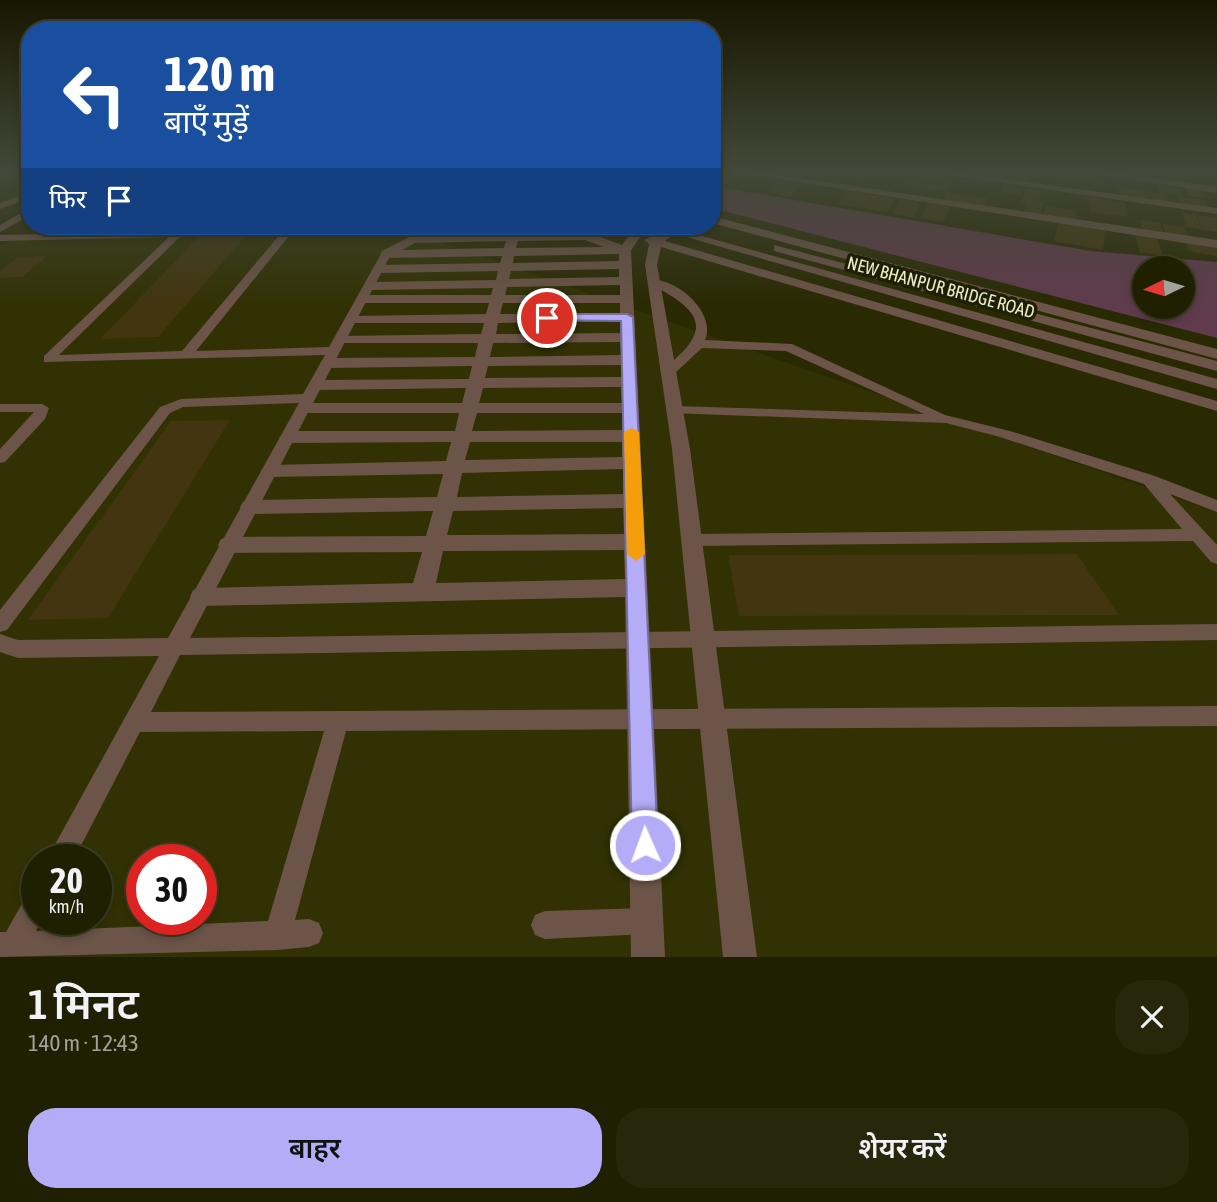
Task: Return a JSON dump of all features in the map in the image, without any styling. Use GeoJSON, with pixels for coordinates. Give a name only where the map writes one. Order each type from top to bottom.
{"type":"FeatureCollection","features":[{"type":"Feature","properties":{"kind":"street"},"geometry":{"type":"LineString","coordinates":[[1099,217],[1217,244]]}},
{"type":"Feature","properties":{"kind":"street"},"geometry":{"type":"LineString","coordinates":[[721,221],[1217,354]]}},
{"type":"Feature","properties":{"kind":"street","name":"NEW BHANPUR BRIDGE ROAD"},"geometry":{"type":"LineString","coordinates":[[721,233],[1217,366]]}},
{"type":"Feature","properties":{"kind":"street"},"geometry":{"type":"LineString","coordinates":[[366,293],[506,268],[586,236],[639,277]]}},
{"type":"Feature","properties":{"kind":"street"},"geometry":{"type":"LineString","coordinates":[[382,262],[413,239],[506,268],[639,277]]}},
{"type":"Feature","properties":{"kind":"street"},"geometry":{"type":"LineString","coordinates":[[382,262],[639,277],[1217,407]]}},
{"type":"Feature","properties":{"kind":"street"},"geometry":{"type":"LineString","coordinates":[[309,397],[476,383],[639,277],[651,265],[675,410],[692,541],[740,957]]}},
{"type":"Feature","properties":{"kind":"street"},"geometry":{"type":"LineString","coordinates":[[422,593],[506,268]]}},
{"type":"Feature","properties":{"kind":"street"},"geometry":{"type":"LineString","coordinates":[[352,320],[493,318],[639,277]]}},
{"type":"Feature","properties":{"kind":"street"},"geometry":{"type":"LineString","coordinates":[[334,351],[488,338],[639,277]]}},
{"type":"Feature","properties":{"kind":"street"},"geometry":{"type":"LineString","coordinates":[[334,351],[482,362],[639,277]]}},
{"type":"Feature","properties":{"kind":"street"},"geometry":{"type":"LineString","coordinates":[[639,277],[631,436],[648,957]]}},
{"type":"Feature","properties":{"kind":"street","name":"NEW BHANPUR BRIDGE ROAD"},"geometry":{"type":"LineString","coordinates":[[639,277],[1217,384]]}},
{"type":"Feature","properties":{"kind":"street"},"geometry":{"type":"LineString","coordinates":[[309,397],[470,408],[631,408]]}},
{"type":"Feature","properties":{"kind":"street"},"geometry":{"type":"LineString","coordinates":[[288,437],[631,436]]}},
{"type":"Feature","properties":{"kind":"street"},"geometry":{"type":"LineString","coordinates":[[270,471],[632,463]]}},
{"type":"Feature","properties":{"kind":"street"},"geometry":{"type":"LineString","coordinates":[[250,507],[634,501]]}},
{"type":"Feature","properties":{"kind":"street"},"geometry":{"type":"LineString","coordinates":[[229,545],[635,541]]}},
{"type":"Feature","properties":{"kind":"street"},"geometry":{"type":"LineString","coordinates":[[201,597],[637,588]]}},
{"type":"Feature","properties":{"kind":"lane"},"geometry":{"type":"LineString","coordinates":[[0,229],[20,217]]}},
{"type":"Feature","properties":{"kind":"lane"},"geometry":{"type":"LineString","coordinates":[[0,238],[68,235]]}},
{"type":"Feature","properties":{"kind":"lane"},"geometry":{"type":"LineString","coordinates":[[177,235],[48,359],[334,351]]}},
{"type":"Feature","properties":{"kind":"lane"},"geometry":{"type":"LineString","coordinates":[[186,355],[285,235]]}},
{"type":"Feature","properties":{"kind":"lane"},"geometry":{"type":"LineString","coordinates":[[68,844],[382,262]]}},
{"type":"Feature","properties":{"kind":"lane"},"geometry":{"type":"LineString","coordinates":[[654,282],[677,292],[694,306],[703,322],[703,339],[691,356],[669,371]]}},
{"type":"Feature","properties":{"kind":"lane"},"geometry":{"type":"LineString","coordinates":[[699,344],[788,347],[946,419],[1005,434],[1149,480],[1217,506]]}},
{"type":"Feature","properties":{"kind":"lane"},"geometry":{"type":"LineString","coordinates":[[0,624],[165,410],[181,403],[309,397]]}},
{"type":"Feature","properties":{"kind":"lane"},"geometry":{"type":"LineString","coordinates":[[0,408],[42,408],[40,416],[0,458]]}},
{"type":"Feature","properties":{"kind":"lane"},"geometry":{"type":"LineString","coordinates":[[675,410],[946,419]]}},
{"type":"Feature","properties":{"kind":"lane"},"geometry":{"type":"LineString","coordinates":[[1149,480],[1217,557]]}},
{"type":"Feature","properties":{"kind":"lane"},"geometry":{"type":"LineString","coordinates":[[692,541],[1197,535]]}},
{"type":"Feature","properties":{"kind":"lane"},"geometry":{"type":"LineString","coordinates":[[0,643],[18,649],[1217,632]]}},
{"type":"Feature","properties":{"kind":"lane"},"geometry":{"type":"LineString","coordinates":[[134,722],[1217,716]]}},
{"type":"Feature","properties":{"kind":"lane"},"geometry":{"type":"LineString","coordinates":[[277,936],[338,721]]}},
{"type":"Feature","properties":{"kind":"lane"},"geometry":{"type":"LineString","coordinates":[[545,925],[647,921]]}},
{"type":"Feature","properties":{"kind":"lane"},"geometry":{"type":"LineString","coordinates":[[7,950],[21,928]]}},
{"type":"Feature","properties":{"kind":"lane"},"geometry":{"type":"LineString","coordinates":[[7,950],[309,933]]}},
{"type":"Feature","properties":{"kind":"shaded area"},"geometry":{"type":"Polygon","coordinates":[[[746,217],[891,217],[1091,251],[1148,256],[1132,256],[1132,316],[746,217]]]}},
{"type":"Feature","properties":{"kind":"shaded area"},"geometry":{"type":"Polygon","coordinates":[[[31,235],[420,235],[1217,512],[1217,957],[0,957],[0,245],[31,235]]]}},
{"type":"Feature","properties":{"kind":"shaded area"},"geometry":{"type":"Polygon","coordinates":[[[1195,260],[1217,262],[1217,338],[1143,319],[1195,319],[1195,260]]]}},
{"type":"Feature","properties":{"kind":"building"},"geometry":{"type":"Polygon","coordinates":[[[922,217],[945,217],[943,222],[922,217]]]}},
{"type":"Feature","properties":{"kind":"building"},"geometry":{"type":"Polygon","coordinates":[[[1053,217],[1075,217],[1075,221],[1053,217]]]}},
{"type":"Feature","properties":{"kind":"building"},"geometry":{"type":"Polygon","coordinates":[[[1183,217],[1197,217],[1200,225],[1198,217],[1217,218],[1217,232],[1186,227],[1183,217]]]}},
{"type":"Feature","properties":{"kind":"building"},"geometry":{"type":"Polygon","coordinates":[[[1140,220],[1160,223],[1164,234],[1143,231],[1140,220]]]}},
{"type":"Feature","properties":{"kind":"building"},"geometry":{"type":"Polygon","coordinates":[[[1059,222],[1105,231],[1103,250],[1054,241],[1059,222]]]}},
{"type":"Feature","properties":{"kind":"building"},"geometry":{"type":"Polygon","coordinates":[[[1162,224],[1185,227],[1189,238],[1166,235],[1162,224]]]}},
{"type":"Feature","properties":{"kind":"building"},"geometry":{"type":"Polygon","coordinates":[[[201,235],[246,235],[158,337],[100,339],[201,235]]]}},
{"type":"Feature","properties":{"kind":"building"},"geometry":{"type":"Polygon","coordinates":[[[1135,235],[1157,238],[1163,255],[1140,253],[1135,235]]]}},
{"type":"Feature","properties":{"kind":"building"},"geometry":{"type":"Polygon","coordinates":[[[1187,243],[1217,248],[1217,256],[1188,251],[1187,243]]]}},
{"type":"Feature","properties":{"kind":"building"},"geometry":{"type":"Polygon","coordinates":[[[47,256],[22,277],[0,278],[0,271],[18,257],[47,256]]]}},
{"type":"Feature","properties":{"kind":"building"},"geometry":{"type":"Polygon","coordinates":[[[230,420],[108,618],[28,620],[171,421],[230,420]]]}},
{"type":"Feature","properties":{"kind":"building"},"geometry":{"type":"Polygon","coordinates":[[[1077,554],[1119,615],[739,616],[728,555],[1077,554]]]}},
{"type":"Feature","properties":{"kind":"slow traffic"},"geometry":{"type":"LineString","coordinates":[[631,432],[636,554]]}},
{"type":"Feature","properties":{"kind":"route"},"geometry":{"type":"LineString","coordinates":[[547,318],[627,317],[645,845]]}}]}
